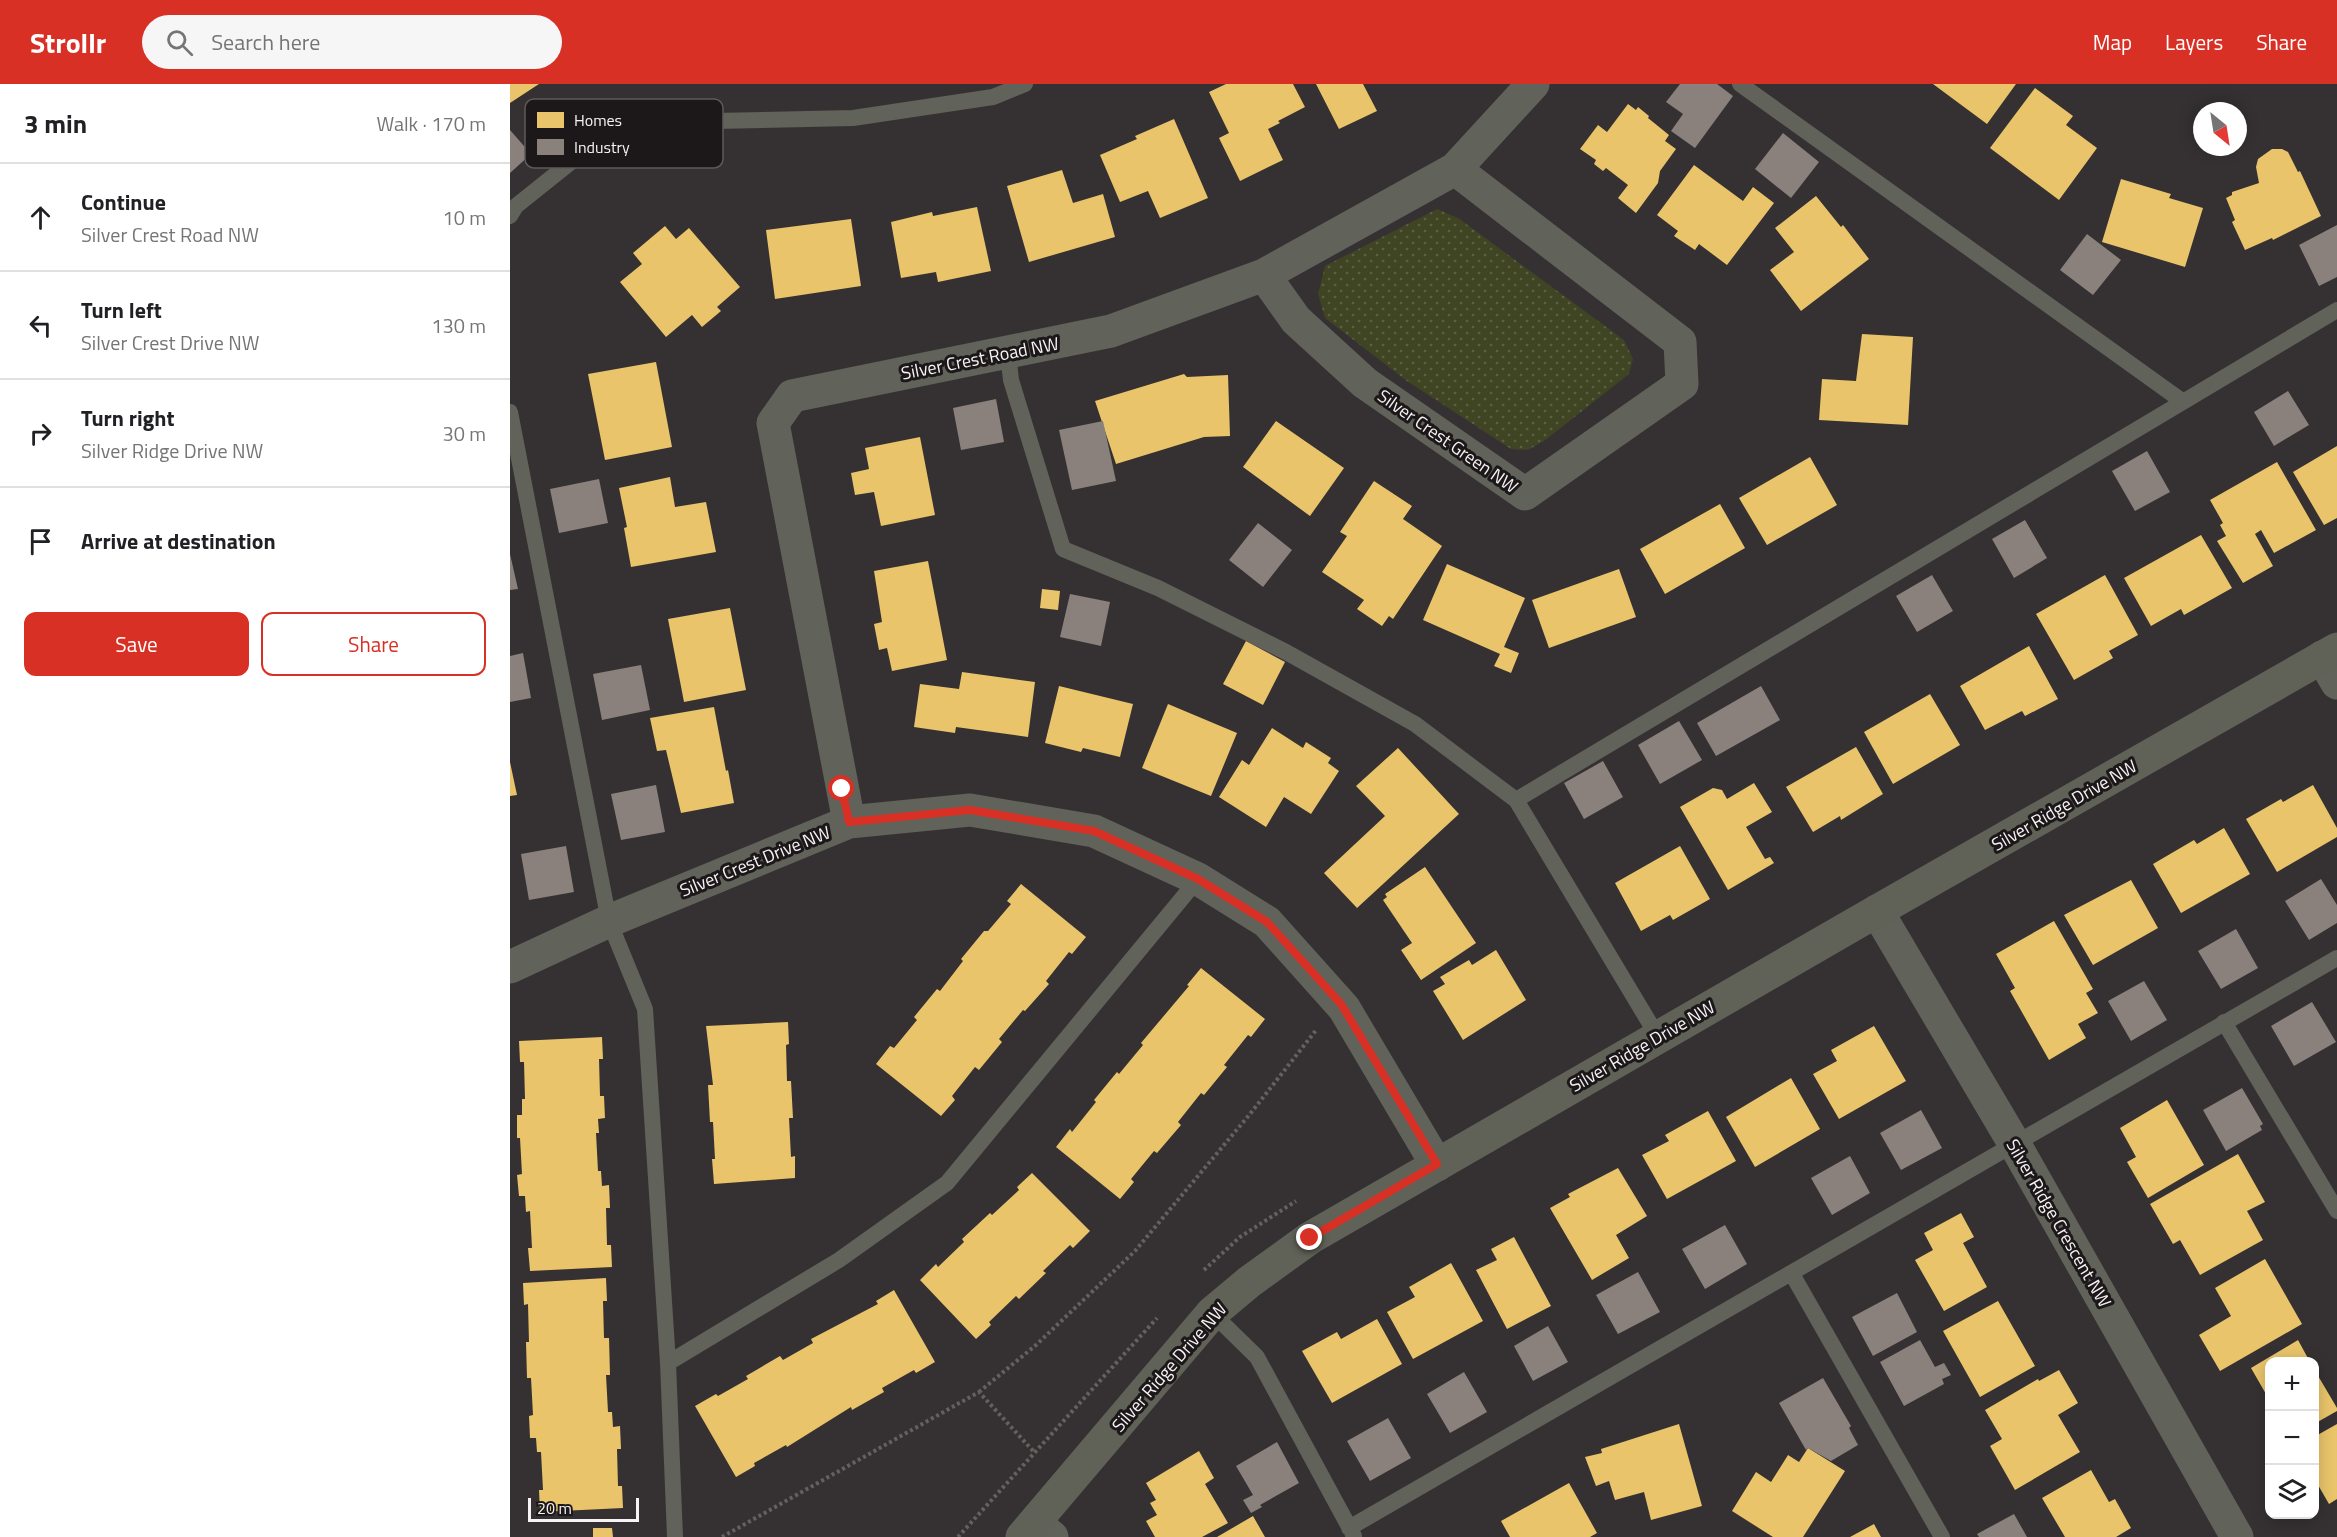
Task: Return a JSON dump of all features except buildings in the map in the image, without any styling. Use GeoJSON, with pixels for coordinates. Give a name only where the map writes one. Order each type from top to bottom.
{"type":"FeatureCollection","features":[{"type":"Feature","properties":{"kind":"street","name":"Silver Crest Road NW"},"geometry":{"type":"LineString","coordinates":[[849,822],[772,423],[792,396],[1008,354],[1111,331],[1264,275],[1455,169],[1533,84]]}},
{"type":"Feature","properties":{"kind":"street","name":"Silver Crest Green NW"},"geometry":{"type":"LineString","coordinates":[[1264,275],[1296,320],[1365,383],[1525,494],[1682,384],[1680,342],[1455,169]]}},
{"type":"Feature","properties":{"kind":"street","name":"Silver Ridge Drive NW"},"geometry":{"type":"LineString","coordinates":[[1036,1532],[1212,1313],[1249,1282],[1310,1238],[1877,911],[2332,663]]}},
{"type":"Feature","properties":{"kind":"street","name":"Silver Crest Drive NW"},"geometry":{"type":"LineString","coordinates":[[510,967],[609,921],[849,822],[970,810],[1094,831],[1198,879],[1267,922],[1341,1004],[1437,1164]]}},
{"type":"Feature","properties":{"kind":"street","name":"Silver Ridge Crescent NW"},"geometry":{"type":"LineString","coordinates":[[1877,911],[2014,1143],[2237,1537]]}},
{"type":"Feature","properties":{"kind":"lane"},"geometry":{"type":"LineString","coordinates":[[723,122],[853,118],[993,97],[1024,84]]}},
{"type":"Feature","properties":{"kind":"lane"},"geometry":{"type":"LineString","coordinates":[[1740,84],[2182,401]]}},
{"type":"Feature","properties":{"kind":"lane"},"geometry":{"type":"LineString","coordinates":[[510,216],[516,206],[564,168]]}},
{"type":"Feature","properties":{"kind":"lane"},"geometry":{"type":"LineString","coordinates":[[1516,800],[2337,310]]}},
{"type":"Feature","properties":{"kind":"lane"},"geometry":{"type":"LineString","coordinates":[[1008,354],[1011,380],[1063,549],[1158,588],[1296,658],[1415,724],[1516,800],[1658,1037]]}},
{"type":"Feature","properties":{"kind":"lane"},"geometry":{"type":"LineString","coordinates":[[510,412],[609,921],[645,1009],[668,1363],[675,1537]]}},
{"type":"Feature","properties":{"kind":"lane"},"geometry":{"type":"LineString","coordinates":[[668,1363],[839,1260],[947,1183],[1198,879]]}},
{"type":"Feature","properties":{"kind":"lane"},"geometry":{"type":"LineString","coordinates":[[1212,1313],[1257,1357],[1352,1532],[2014,1143],[2337,958]]}},
{"type":"Feature","properties":{"kind":"lane"},"geometry":{"type":"LineString","coordinates":[[2224,1022],[2337,1211]]}},
{"type":"Feature","properties":{"kind":"lane"},"geometry":{"type":"LineString","coordinates":[[1791,1274],[1942,1537]]}},
{"type":"Feature","properties":{"kind":"path"},"geometry":{"type":"LineString","coordinates":[[722,1537],[979,1392],[1036,1345],[1135,1251],[1250,1114],[1323,1021],[1341,1004]]}},
{"type":"Feature","properties":{"kind":"path"},"geometry":{"type":"LineString","coordinates":[[958,1537],[1035,1453],[979,1392]]}},
{"type":"Feature","properties":{"kind":"green space"},"geometry":{"type":"Polygon","coordinates":[[[1437,209],[1458,218],[1624,340],[1633,359],[1629,374],[1544,441],[1528,450],[1511,449],[1407,381],[1325,318],[1318,294],[1325,266],[1437,209]]]}},
{"type":"Feature","properties":{"kind":"route"},"geometry":{"type":"LineString","coordinates":[[842,789],[849,822],[970,810],[1094,831],[1198,879],[1267,922],[1344,1008],[1437,1164],[1310,1238]]}}]}
